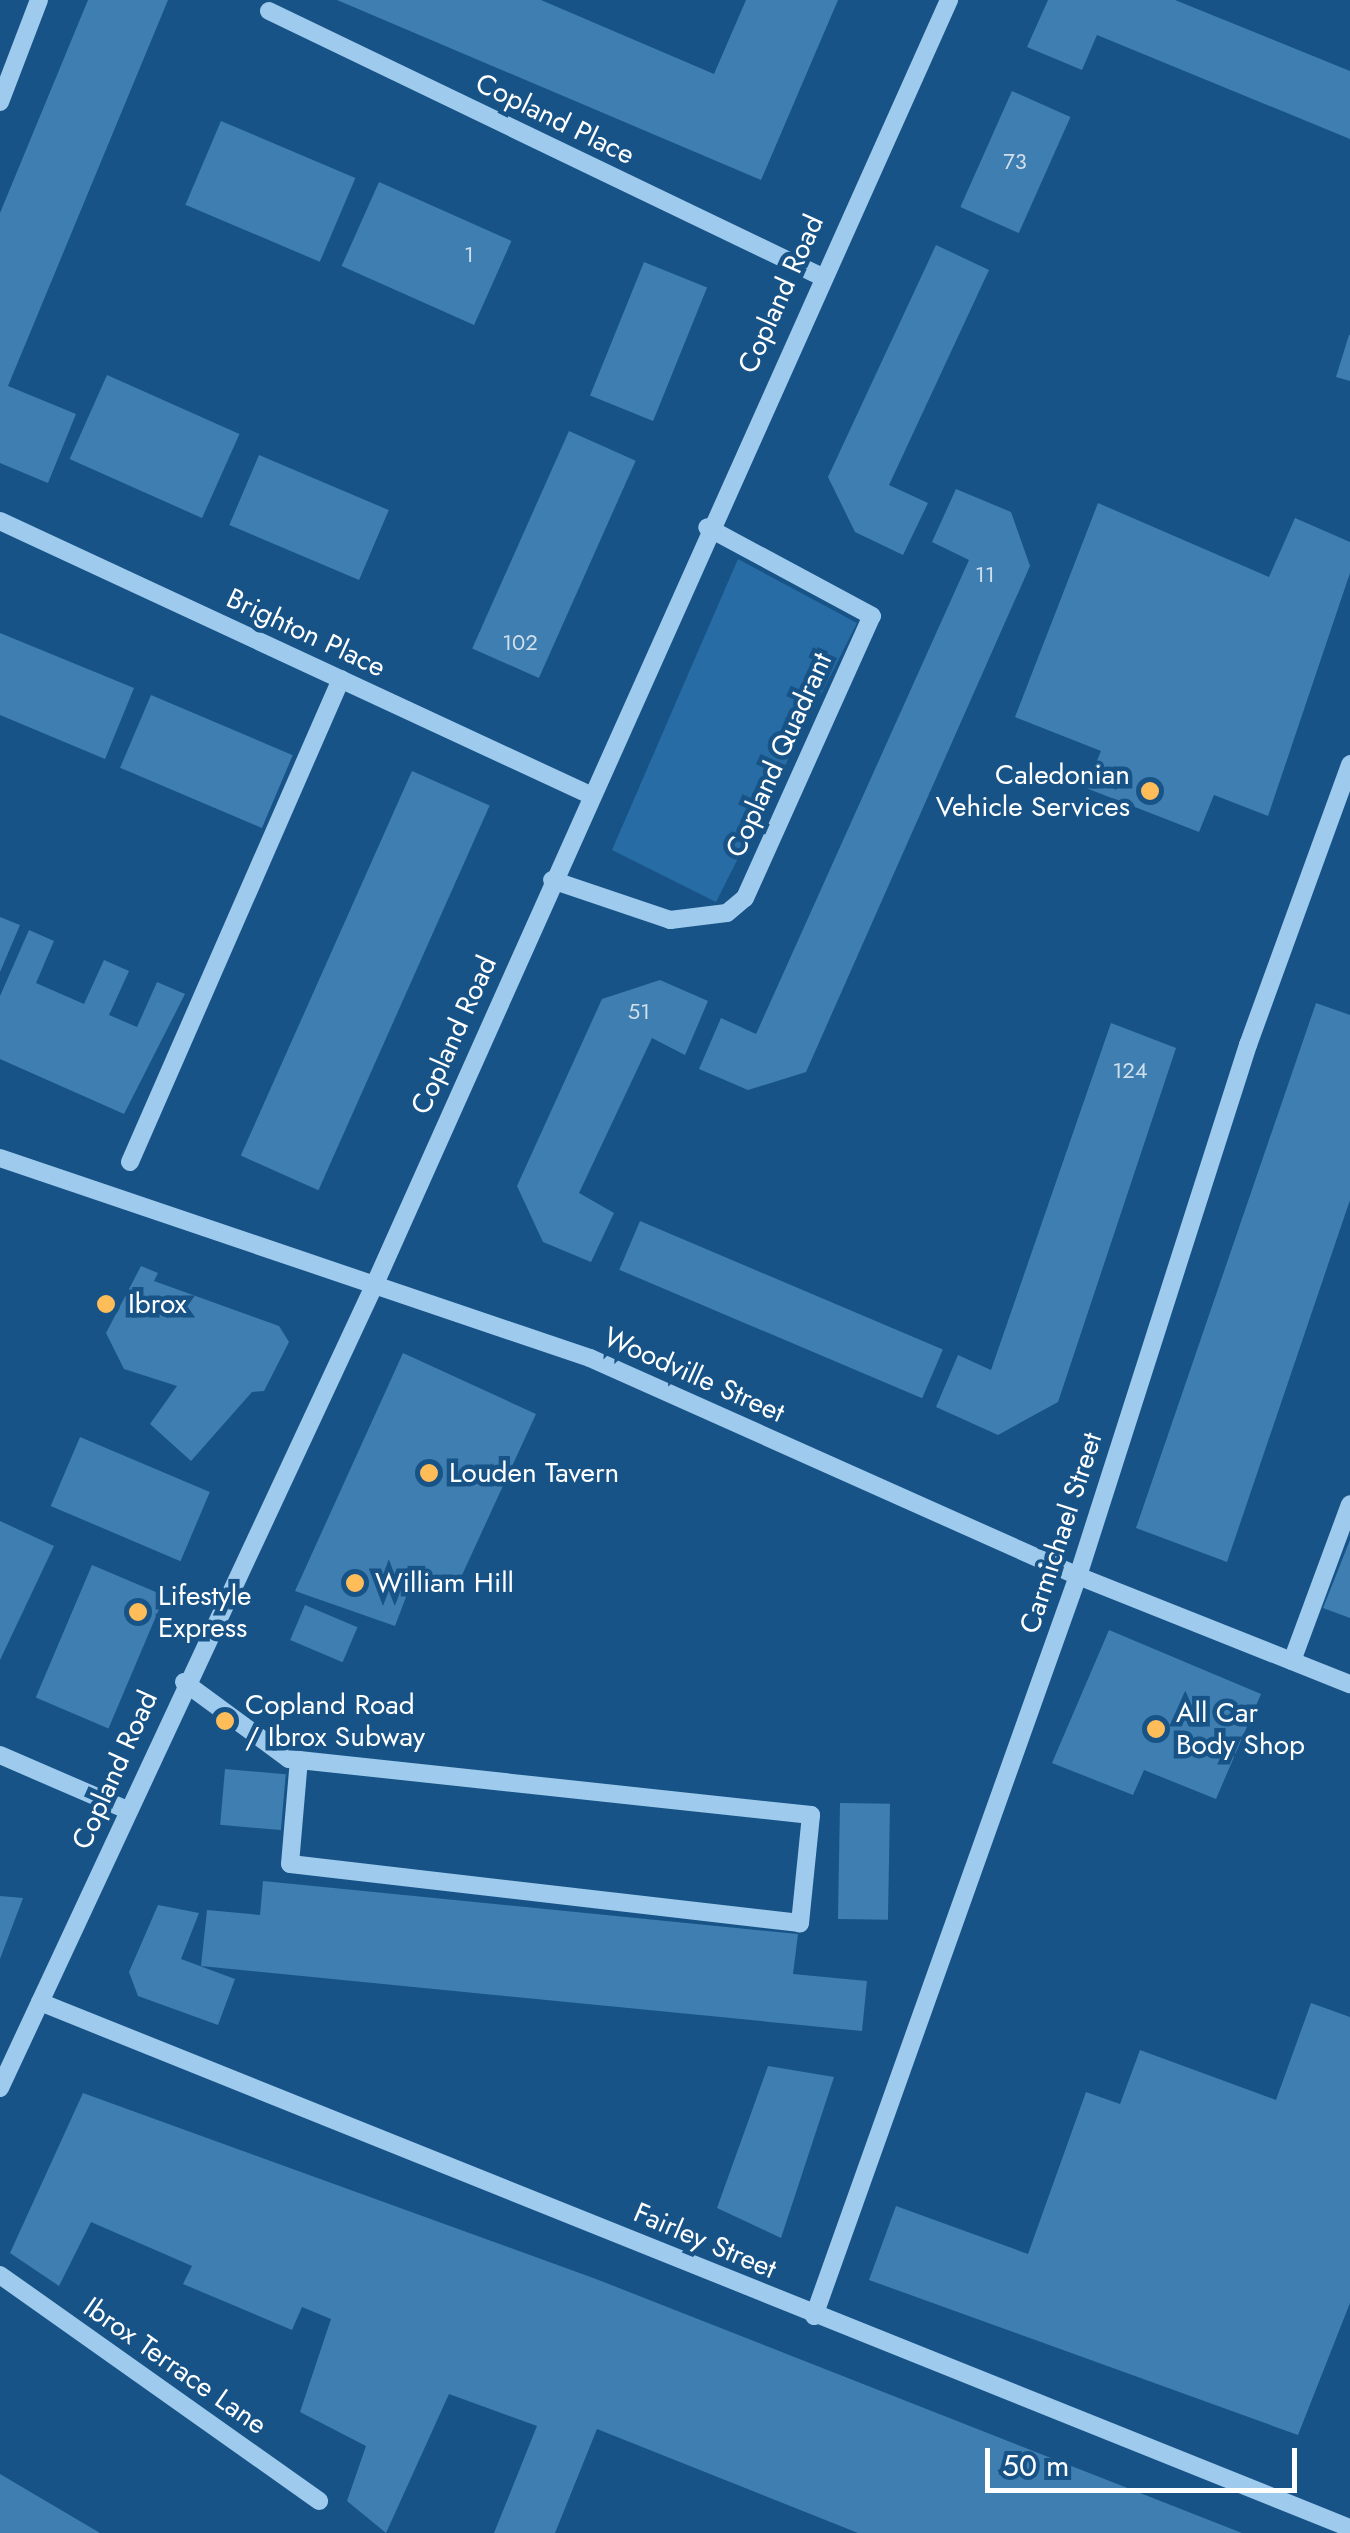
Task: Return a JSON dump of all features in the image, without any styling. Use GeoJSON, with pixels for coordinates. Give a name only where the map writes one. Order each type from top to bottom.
{"type":"FeatureCollection","features":[{"type":"Feature","properties":{"kind":"street"},"geometry":{"type":"LineString","coordinates":[[0,102],[39,0]]}},
{"type":"Feature","properties":{"kind":"street","name":"Copland Road"},"geometry":{"type":"LineString","coordinates":[[0,2088],[184,1682],[374,1286],[818,275],[948,0]]}},
{"type":"Feature","properties":{"kind":"street","name":"Copland Place"},"geometry":{"type":"LineString","coordinates":[[269,11],[818,275]]}},
{"type":"Feature","properties":{"kind":"street","name":"Brighton Place"},"geometry":{"type":"LineString","coordinates":[[0,521],[590,794]]}},
{"type":"Feature","properties":{"kind":"street","name":"Copland Quadrant"},"geometry":{"type":"LineString","coordinates":[[552,880],[670,920],[727,913],[744,898],[872,616],[707,527]]}},
{"type":"Feature","properties":{"kind":"street"},"geometry":{"type":"LineString","coordinates":[[130,1162],[341,679]]}},
{"type":"Feature","properties":{"kind":"street","name":"Carmichael Street"},"geometry":{"type":"LineString","coordinates":[[814,2316],[1078,1576],[1346,790],[1350,764]]}},
{"type":"Feature","properties":{"kind":"street","name":"Woodville Street"},"geometry":{"type":"LineString","coordinates":[[0,1158],[590,1358],[1078,1576],[1350,1684]]}},
{"type":"Feature","properties":{"kind":"street"},"geometry":{"type":"LineString","coordinates":[[1292,1661],[1350,1504]]}},
{"type":"Feature","properties":{"kind":"street"},"geometry":{"type":"LineString","coordinates":[[184,1682],[299,1760],[810,1816],[800,1924],[290,1864],[299,1760]]}},
{"type":"Feature","properties":{"kind":"street"},"geometry":{"type":"LineString","coordinates":[[0,1755],[127,1810]]}},
{"type":"Feature","properties":{"kind":"street","name":"Fairley Street"},"geometry":{"type":"LineString","coordinates":[[40,2002],[1350,2528]]}},
{"type":"Feature","properties":{"kind":"street","name":"Ibrox Terrace Lane"},"geometry":{"type":"LineString","coordinates":[[0,2276],[319,2501]]}},
{"type":"Feature","properties":{"kind":"shaded area"},"geometry":{"type":"Polygon","coordinates":[[[738,559],[857,623],[716,902],[612,850],[738,559]]]}},
{"type":"Feature","properties":{"kind":"building"},"geometry":{"type":"Polygon","coordinates":[[[88,0],[168,0],[8,386],[76,414],[48,483],[0,463],[0,213],[88,0]]]}},
{"type":"Feature","properties":{"kind":"building"},"geometry":{"type":"Polygon","coordinates":[[[337,0],[541,0],[714,74],[746,0],[838,0],[761,180],[337,0]]]}},
{"type":"Feature","properties":{"kind":"building"},"geometry":{"type":"Polygon","coordinates":[[[1048,0],[1175,0],[1350,71],[1350,139],[1097,35],[1082,70],[1027,47],[1048,0]]]}},
{"type":"Feature","properties":{"kind":"building"},"geometry":{"type":"Polygon","coordinates":[[[1012,91],[1070,117],[1019,233],[960,207],[1012,91]]]}},
{"type":"Feature","properties":{"kind":"building"},"geometry":{"type":"Polygon","coordinates":[[[221,121],[355,178],[320,262],[185,205],[221,121]]]}},
{"type":"Feature","properties":{"kind":"building"},"geometry":{"type":"Polygon","coordinates":[[[379,182],[511,241],[474,325],[342,266],[379,182]]]}},
{"type":"Feature","properties":{"kind":"building"},"geometry":{"type":"Polygon","coordinates":[[[936,245],[989,270],[889,485],[928,503],[903,555],[855,532],[828,477],[936,245]]]}},
{"type":"Feature","properties":{"kind":"building"},"geometry":{"type":"Polygon","coordinates":[[[644,262],[707,287],[653,421],[590,396],[644,262]]]}},
{"type":"Feature","properties":{"kind":"building"},"geometry":{"type":"Polygon","coordinates":[[[1350,335],[1350,381],[1336,377],[1350,335]]]}},
{"type":"Feature","properties":{"kind":"building"},"geometry":{"type":"Polygon","coordinates":[[[107,375],[239,434],[202,518],[70,459],[107,375]]]}},
{"type":"Feature","properties":{"kind":"building"},"geometry":{"type":"Polygon","coordinates":[[[569,431],[636,461],[539,678],[472,648],[569,431]]]}},
{"type":"Feature","properties":{"kind":"building"},"geometry":{"type":"Polygon","coordinates":[[[259,455],[389,510],[359,580],[229,525],[259,455]]]}},
{"type":"Feature","properties":{"kind":"building"},"geometry":{"type":"Polygon","coordinates":[[[956,489],[1011,512],[1030,566],[806,1072],[748,1090],[699,1069],[721,1018],[756,1034],[969,560],[932,542],[956,489]]]}},
{"type":"Feature","properties":{"kind":"building"},"geometry":{"type":"Polygon","coordinates":[[[1098,503],[1269,577],[1295,518],[1350,542],[1350,573],[1268,816],[1214,795],[1199,832],[1086,788],[1101,751],[1015,717],[1098,503]]]}},
{"type":"Feature","properties":{"kind":"building"},"geometry":{"type":"Polygon","coordinates":[[[0,633],[134,688],[105,759],[0,715],[0,633]]]}},
{"type":"Feature","properties":{"kind":"building"},"geometry":{"type":"Polygon","coordinates":[[[151,695],[293,755],[262,828],[120,768],[151,695]]]}},
{"type":"Feature","properties":{"kind":"building"},"geometry":{"type":"Polygon","coordinates":[[[412,771],[490,806],[318,1190],[241,1156],[412,771]]]}},
{"type":"Feature","properties":{"kind":"building"},"geometry":{"type":"Polygon","coordinates":[[[0,917],[20,925],[0,972],[0,917]]]}},
{"type":"Feature","properties":{"kind":"building"},"geometry":{"type":"Polygon","coordinates":[[[29,930],[54,941],[36,983],[84,1004],[104,960],[129,971],[109,1015],[137,1027],[157,982],[185,994],[124,1114],[0,1059],[0,996],[29,930]]]}},
{"type":"Feature","properties":{"kind":"building"},"geometry":{"type":"Polygon","coordinates":[[[660,980],[708,1001],[685,1055],[652,1038],[579,1193],[614,1213],[591,1262],[543,1242],[517,1186],[602,999],[660,980]]]}},
{"type":"Feature","properties":{"kind":"building"},"geometry":{"type":"Polygon","coordinates":[[[1316,1003],[1350,1015],[1350,1200],[1227,1562],[1136,1528],[1316,1003]]]}},
{"type":"Feature","properties":{"kind":"building"},"geometry":{"type":"Polygon","coordinates":[[[1111,1023],[1176,1048],[1058,1402],[998,1435],[936,1407],[958,1355],[991,1370],[1111,1023]]]}},
{"type":"Feature","properties":{"kind":"building"},"geometry":{"type":"Polygon","coordinates":[[[640,1221],[943,1350],[922,1398],[619,1270],[640,1221]]]}},
{"type":"Feature","properties":{"kind":"building","name":"Ibrox"},"geometry":{"type":"Polygon","coordinates":[[[141,1266],[158,1273],[154,1281],[279,1326],[289,1342],[264,1391],[252,1392],[191,1461],[150,1424],[177,1386],[124,1369],[106,1333],[141,1266]]]}},
{"type":"Feature","properties":{"kind":"building","name":"Louden Tavern"},"geometry":{"type":"Polygon","coordinates":[[[403,1353],[536,1414],[457,1586],[417,1568],[395,1626],[295,1591],[403,1353]]]}},
{"type":"Feature","properties":{"kind":"building"},"geometry":{"type":"Polygon","coordinates":[[[80,1437],[210,1492],[180,1561],[51,1506],[80,1437]]]}},
{"type":"Feature","properties":{"kind":"building"},"geometry":{"type":"Polygon","coordinates":[[[0,1521],[54,1546],[0,1660],[0,1521]]]}},
{"type":"Feature","properties":{"kind":"building"},"geometry":{"type":"Polygon","coordinates":[[[1350,1540],[1350,1618],[1323,1608],[1350,1540]]]}},
{"type":"Feature","properties":{"kind":"building"},"geometry":{"type":"Polygon","coordinates":[[[92,1565],[165,1596],[108,1728],[36,1698],[92,1565]]]}},
{"type":"Feature","properties":{"kind":"building"},"geometry":{"type":"Polygon","coordinates":[[[305,1605],[357,1627],[343,1662],[290,1640],[305,1605]]]}},
{"type":"Feature","properties":{"kind":"building","name":"All Car Body Shop"},"geometry":{"type":"Polygon","coordinates":[[[1109,1630],[1261,1694],[1216,1799],[1144,1770],[1133,1795],[1052,1763],[1109,1630]]]}},
{"type":"Feature","properties":{"kind":"building"},"geometry":{"type":"Polygon","coordinates":[[[225,1769],[286,1774],[281,1830],[220,1825],[225,1769]]]}},
{"type":"Feature","properties":{"kind":"building"},"geometry":{"type":"Polygon","coordinates":[[[840,1803],[890,1804],[888,1920],[838,1919],[840,1803]]]}},
{"type":"Feature","properties":{"kind":"building"},"geometry":{"type":"Polygon","coordinates":[[[263,1881],[798,1934],[793,1974],[867,1981],[862,2031],[201,1966],[207,1910],[260,1915],[263,1881]]]}},
{"type":"Feature","properties":{"kind":"building"},"geometry":{"type":"Polygon","coordinates":[[[0,1896],[23,1898],[0,1959],[0,1896]]]}},
{"type":"Feature","properties":{"kind":"building"},"geometry":{"type":"Polygon","coordinates":[[[158,1905],[199,1913],[181,1959],[235,1979],[218,2025],[138,1996],[129,1972],[158,1905]]]}},
{"type":"Feature","properties":{"kind":"building"},"geometry":{"type":"Polygon","coordinates":[[[1311,2003],[1350,2017],[1350,2303],[1298,2435],[869,2280],[896,2206],[1028,2254],[1086,2092],[1120,2104],[1140,2050],[1276,2100],[1311,2003]]]}},
{"type":"Feature","properties":{"kind":"building"},"geometry":{"type":"Polygon","coordinates":[[[768,2066],[834,2077],[781,2238],[717,2208],[768,2066]]]}},
{"type":"Feature","properties":{"kind":"building"},"geometry":{"type":"Polygon","coordinates":[[[83,2093],[596,2279],[1242,2533],[858,2533],[597,2429],[555,2533],[494,2533],[537,2426],[449,2394],[386,2533],[347,2501],[366,2446],[300,2412],[331,2319],[302,2307],[292,2330],[183,2284],[192,2266],[91,2222],[59,2286],[10,2253],[83,2093]]]}},
{"type":"Feature","properties":{"kind":"building"},"geometry":{"type":"Polygon","coordinates":[[[0,2474],[100,2533],[0,2533],[0,2474]]]}},
{"type":"Feature","properties":{"kind":"place","name":"Caledonian Vehicle Services"},"geometry":{"type":"Point","coordinates":[1150,791]}},
{"type":"Feature","properties":{"kind":"place","name":"Ibrox"},"geometry":{"type":"Point","coordinates":[106,1304]}},
{"type":"Feature","properties":{"kind":"place","name":"Louden Tavern"},"geometry":{"type":"Point","coordinates":[429,1473]}},
{"type":"Feature","properties":{"kind":"place","name":"William Hill"},"geometry":{"type":"Point","coordinates":[355,1583]}},
{"type":"Feature","properties":{"kind":"place","name":"Lifestyle Express"},"geometry":{"type":"Point","coordinates":[138,1612]}},
{"type":"Feature","properties":{"kind":"place","name":"Copland Road / Ibrox Subway"},"geometry":{"type":"Point","coordinates":[225,1721]}},
{"type":"Feature","properties":{"kind":"place","name":"All Car Body Shop"},"geometry":{"type":"Point","coordinates":[1156,1729]}}]}
